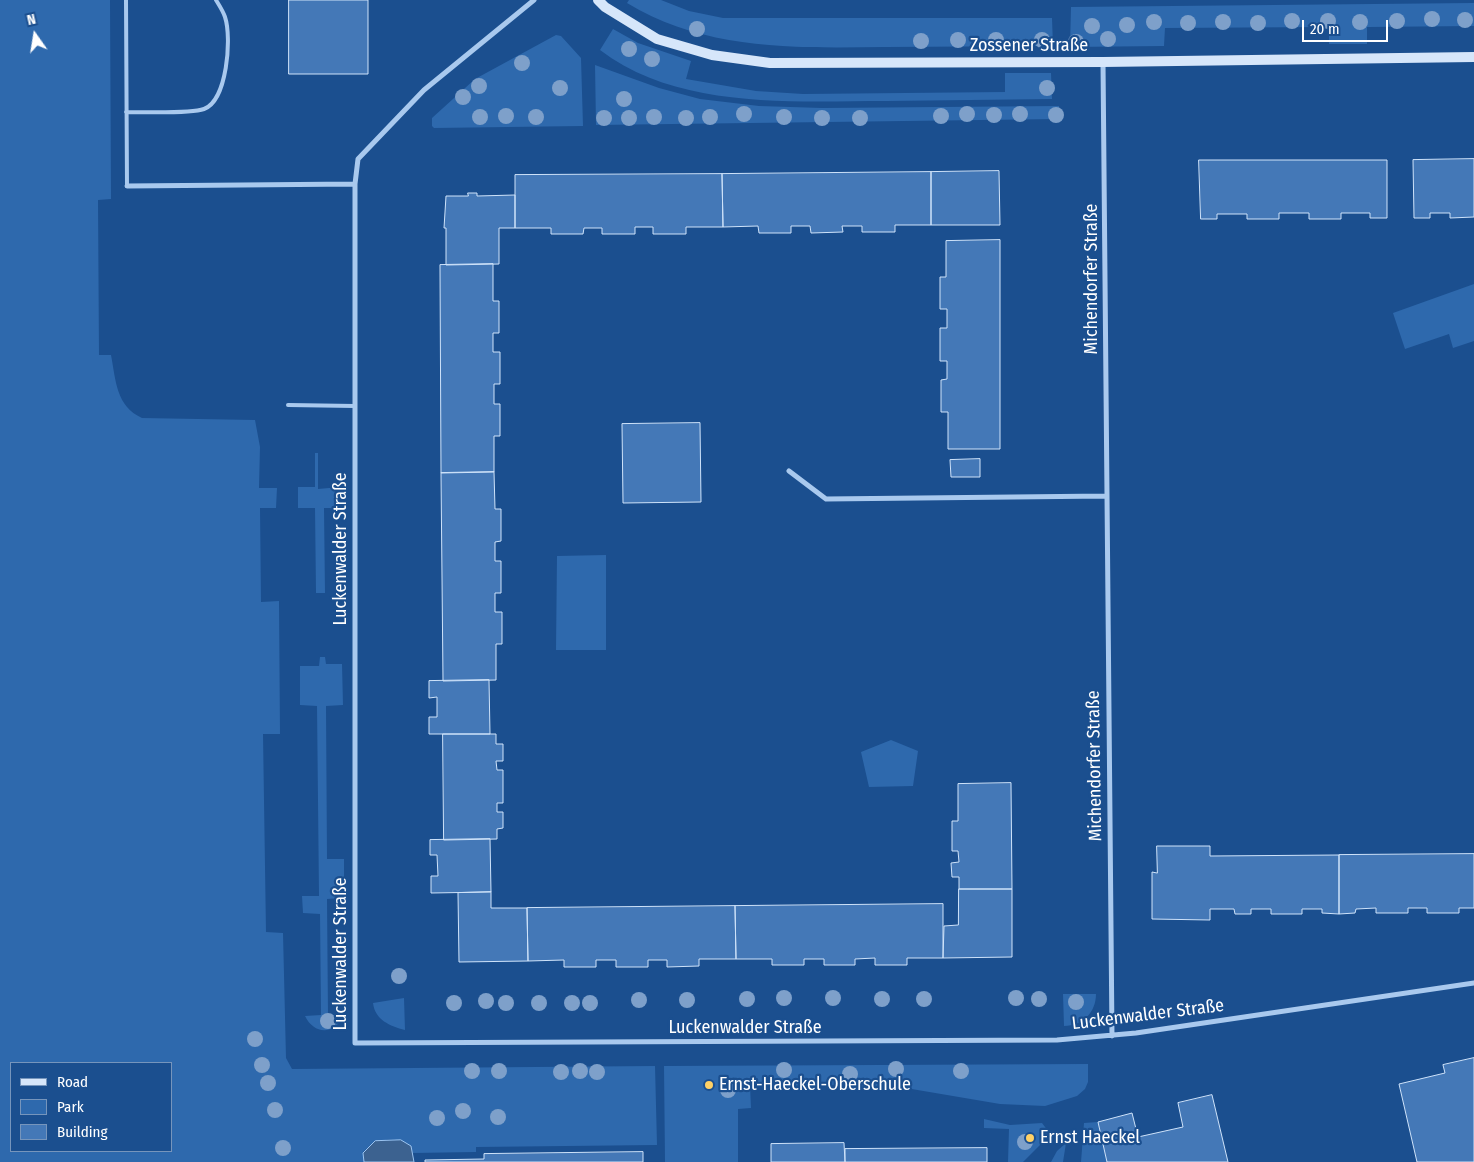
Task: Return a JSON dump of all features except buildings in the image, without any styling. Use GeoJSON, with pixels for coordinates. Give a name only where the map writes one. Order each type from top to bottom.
{"type":"FeatureCollection","features":[{"type":"Feature","properties":{"kind":"street","name":"Luckenwalder Straße"},"geometry":{"type":"LineString","coordinates":[[534,0],[424,90],[358,159],[355,184],[354,1043],[1047,1040],[1112,1036],[1474,983]]}},
{"type":"Feature","properties":{"kind":"street","name":"Zossener Straße"},"geometry":{"type":"LineString","coordinates":[[598,0],[605,7],[658,39],[712,55],[770,63],[1103,62],[1474,57]]}},
{"type":"Feature","properties":{"kind":"street","name":"Michendorfer Straße"},"geometry":{"type":"LineString","coordinates":[[1103,62],[1112,1036]]}},
{"type":"Feature","properties":{"kind":"street"},"geometry":{"type":"LineString","coordinates":[[127,186],[355,184]]}},
{"type":"Feature","properties":{"kind":"street"},"geometry":{"type":"LineString","coordinates":[[789,471],[826,499],[1106,496]]}},
{"type":"Feature","properties":{"kind":"lane"},"geometry":{"type":"LineString","coordinates":[[126,0],[127,186]]}},
{"type":"Feature","properties":{"kind":"lane"},"geometry":{"type":"LineString","coordinates":[[126,112],[204,109],[217,99],[224,77],[228,49],[226,18],[216,0]]}},
{"type":"Feature","properties":{"kind":"lane"},"geometry":{"type":"LineString","coordinates":[[288,405],[355,406]]}},
{"type":"Feature","properties":{"kind":"green space"},"geometry":{"type":"Polygon","coordinates":[[[0,0],[110,0],[111,199],[98,200],[99,355],[111,355],[116,383],[122,400],[133,413],[142,418],[255,420],[260,447],[259,488],[277,488],[276,508],[260,508],[261,602],[279,601],[280,734],[263,734],[266,932],[283,933],[286,1058],[292,1069],[655,1066],[657,1145],[476,1147],[476,1152],[413,1153],[402,1141],[392,1140],[375,1141],[363,1152],[364,1162],[0,1162],[0,0]]]}},
{"type":"Feature","properties":{"kind":"green space"},"geometry":{"type":"Polygon","coordinates":[[[629,0],[661,0],[689,11],[723,18],[1052,18],[1053,46],[818,47],[752,43],[688,30],[657,19],[627,3],[629,0]]]}},
{"type":"Feature","properties":{"kind":"green space"},"geometry":{"type":"Polygon","coordinates":[[[1474,3],[1474,26],[1367,27],[1367,44],[1329,44],[1329,27],[1165,28],[1164,46],[1070,47],[1071,7],[1474,3]]]}},
{"type":"Feature","properties":{"kind":"green space"},"geometry":{"type":"Polygon","coordinates":[[[613,29],[638,43],[691,61],[686,79],[756,91],[803,94],[1005,92],[1005,73],[1051,73],[1052,99],[775,101],[700,93],[665,83],[631,69],[600,50],[613,29]]]}},
{"type":"Feature","properties":{"kind":"green space"},"geometry":{"type":"Polygon","coordinates":[[[556,35],[561,36],[581,58],[583,126],[434,128],[432,126],[432,118],[475,79],[556,35]]]}},
{"type":"Feature","properties":{"kind":"green space"},"geometry":{"type":"Polygon","coordinates":[[[595,65],[659,88],[700,99],[759,106],[822,108],[1059,106],[1059,119],[596,125],[595,65]]]}},
{"type":"Feature","properties":{"kind":"green space"},"geometry":{"type":"Polygon","coordinates":[[[1474,284],[1474,341],[1453,348],[1449,334],[1405,349],[1393,313],[1474,284]]]}},
{"type":"Feature","properties":{"kind":"green space"},"geometry":{"type":"Polygon","coordinates":[[[315,453],[318,453],[318,489],[340,487],[340,508],[324,508],[325,593],[316,593],[315,508],[298,508],[298,487],[315,487],[315,453]]]}},
{"type":"Feature","properties":{"kind":"green space"},"geometry":{"type":"Polygon","coordinates":[[[606,555],[606,650],[556,650],[557,556],[606,555]]]}},
{"type":"Feature","properties":{"kind":"green space"},"geometry":{"type":"Polygon","coordinates":[[[320,657],[325,657],[326,664],[342,664],[343,705],[326,706],[327,859],[344,859],[344,898],[327,899],[328,1015],[344,1015],[335,1026],[324,1030],[314,1027],[305,1016],[321,1015],[320,914],[303,913],[302,896],[319,896],[317,706],[300,705],[300,666],[319,666],[320,657]]]}},
{"type":"Feature","properties":{"kind":"green space"},"geometry":{"type":"Polygon","coordinates":[[[891,740],[918,751],[913,786],[869,787],[861,752],[891,740]]]}},
{"type":"Feature","properties":{"kind":"green space"},"geometry":{"type":"Polygon","coordinates":[[[1063,994],[1096,994],[1094,1007],[1082,1021],[1077,1024],[1064,1026],[1063,994]]]}},
{"type":"Feature","properties":{"kind":"green space"},"geometry":{"type":"Polygon","coordinates":[[[404,998],[405,1030],[389,1024],[380,1018],[374,1009],[373,1003],[404,998]]]}},
{"type":"Feature","properties":{"kind":"green space"},"geometry":{"type":"Polygon","coordinates":[[[1088,1064],[1088,1082],[1085,1089],[1077,1096],[1045,1106],[1000,1104],[894,1086],[874,1090],[845,1090],[844,1085],[750,1086],[751,1108],[738,1109],[738,1162],[665,1162],[664,1066],[1088,1064]]]}},
{"type":"Feature","properties":{"kind":"green space"},"geometry":{"type":"Polygon","coordinates":[[[984,1119],[1010,1125],[1042,1123],[1048,1131],[1046,1139],[1023,1162],[1008,1162],[1009,1129],[984,1128],[984,1119]]]}},
{"type":"Feature","properties":{"kind":"green space"},"geometry":{"type":"Polygon","coordinates":[[[1098,1122],[1107,1162],[1081,1162],[1084,1123],[1098,1122]]]}},
{"type":"Feature","properties":{"kind":"green space"},"geometry":{"type":"Polygon","coordinates":[[[1066,1143],[1063,1162],[1051,1162],[1057,1151],[1066,1143]]]}},
{"type":"Feature","properties":{"kind":"shaded area"},"geometry":{"type":"Polygon","coordinates":[[[401,1140],[411,1146],[414,1162],[364,1162],[363,1153],[375,1141],[401,1140]]]}},
{"type":"Feature","properties":{"kind":"place","name":"Ernst-Haeckel-Oberschule"},"geometry":{"type":"Point","coordinates":[709,1085]}},
{"type":"Feature","properties":{"kind":"place","name":"Ernst Haeckel"},"geometry":{"type":"Point","coordinates":[1030,1138]}}]}
